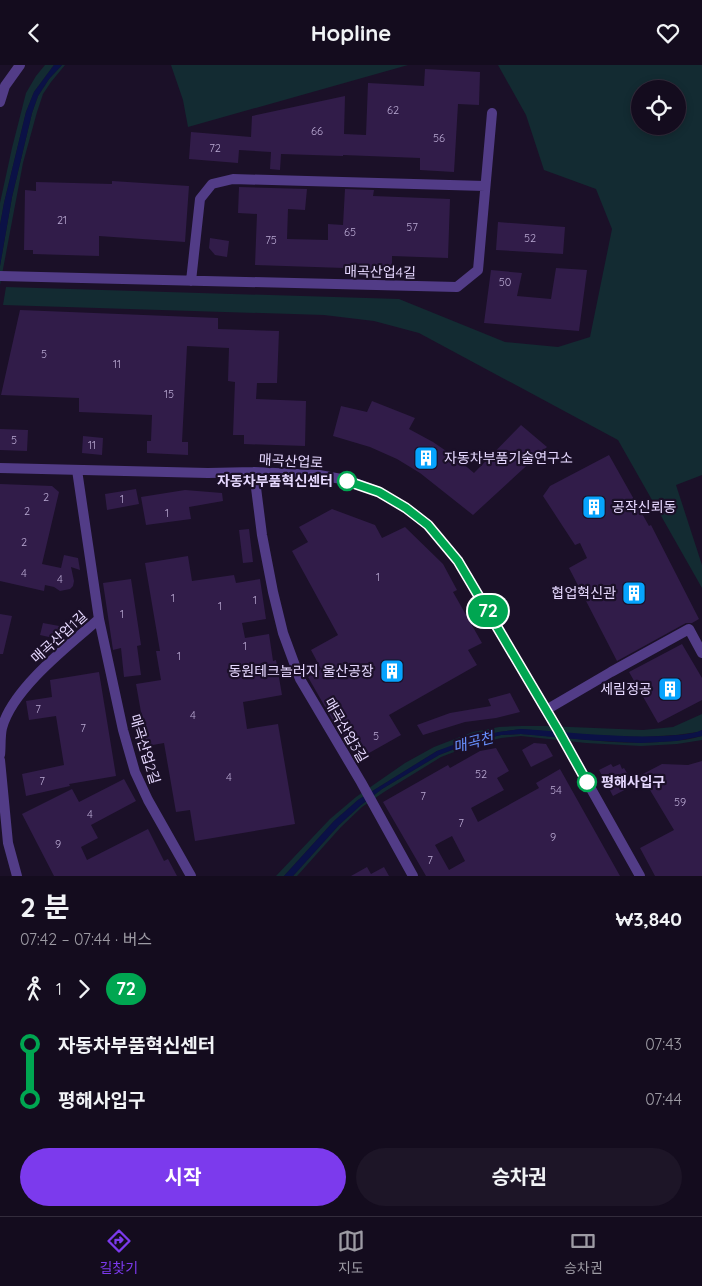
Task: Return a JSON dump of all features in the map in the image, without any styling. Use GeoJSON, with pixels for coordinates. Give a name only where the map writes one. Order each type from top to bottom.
{"type":"FeatureCollection","features":[{"type":"Feature","properties":{"kind":"street"},"geometry":{"type":"LineString","coordinates":[[0,102],[5,87],[20,65]]}},
{"type":"Feature","properties":{"kind":"street","name":"매곡산업4길"},"geometry":{"type":"LineString","coordinates":[[3,276],[457,287],[478,270],[492,113]]}},
{"type":"Feature","properties":{"kind":"street"},"geometry":{"type":"LineString","coordinates":[[191,281],[200,199],[212,184],[233,179],[485,186]]}},
{"type":"Feature","properties":{"kind":"street","name":"매곡산업로"},"geometry":{"type":"LineString","coordinates":[[0,467],[319,475],[347,480],[379,492],[406,508],[428,525],[458,561],[558,730],[640,876]]}},
{"type":"Feature","properties":{"kind":"street","name":"매곡산업1길"},"geometry":{"type":"LineString","coordinates":[[0,755],[2,729],[8,712],[19,694],[99,619],[77,470]]}},
{"type":"Feature","properties":{"kind":"street","name":"매곡산업3길"},"geometry":{"type":"LineString","coordinates":[[254,472],[262,535],[277,610],[300,679],[361,782],[413,876]]}},
{"type":"Feature","properties":{"kind":"street","name":"매곡산업2길"},"geometry":{"type":"LineString","coordinates":[[99,619],[123,730],[135,772],[148,800],[191,876]]}},
{"type":"Feature","properties":{"kind":"street"},"geometry":{"type":"LineString","coordinates":[[546,710],[611,671],[689,629],[702,653]]}},
{"type":"Feature","properties":{"kind":"street"},"geometry":{"type":"LineString","coordinates":[[0,760],[8,843],[17,876]]}},
{"type":"Feature","properties":{"kind":"shaded area"},"geometry":{"type":"Polygon","coordinates":[[[45,65],[54,65],[34,92],[26,112],[0,225],[0,203],[26,93],[45,65]]]}},
{"type":"Feature","properties":{"kind":"shaded area"},"geometry":{"type":"Polygon","coordinates":[[[54,65],[62,65],[49,79],[38,96],[32,113],[12,197],[0,266],[0,225],[26,112],[34,92],[54,65]]]}},
{"type":"Feature","properties":{"kind":"shaded area"},"geometry":{"type":"Polygon","coordinates":[[[62,65],[65,65],[43,94],[37,112],[23,163],[0,285],[0,266],[12,197],[32,113],[38,96],[49,79],[62,65]]]}},
{"type":"Feature","properties":{"kind":"shaded area"},"geometry":{"type":"Polygon","coordinates":[[[171,65],[408,65],[188,127],[183,100],[171,65]]]}},
{"type":"Feature","properties":{"kind":"shaded area"},"geometry":{"type":"Polygon","coordinates":[[[498,65],[702,65],[702,475],[676,485],[702,565],[702,588],[618,440],[419,333],[374,321],[324,315],[3,305],[6,287],[399,299],[505,342],[558,347],[590,337],[612,229],[596,189],[544,170],[526,115],[498,65]]]}},
{"type":"Feature","properties":{"kind":"shaded area"},"geometry":{"type":"Polygon","coordinates":[[[702,714],[702,730],[698,732],[642,737],[586,735],[521,729],[499,732],[437,751],[358,800],[334,821],[284,876],[276,876],[330,819],[356,797],[405,763],[434,747],[473,732],[499,727],[522,726],[643,730],[673,727],[702,714]]]}},
{"type":"Feature","properties":{"kind":"shaded area"},"geometry":{"type":"Polygon","coordinates":[[[521,729],[646,736],[683,735],[702,730],[702,736],[676,741],[641,743],[521,734],[501,735],[475,741],[439,755],[382,789],[339,825],[293,876],[284,876],[334,821],[358,800],[437,751],[474,737],[521,729]]]}},
{"type":"Feature","properties":{"kind":"shaded area"},"geometry":{"type":"Polygon","coordinates":[[[521,734],[643,743],[702,736],[702,740],[677,744],[641,746],[586,743],[521,736],[475,744],[441,757],[362,807],[341,827],[297,876],[293,876],[339,825],[382,789],[439,755],[475,741],[501,735],[521,734]]]}},
{"type":"Feature","properties":{"kind":"building"},"geometry":{"type":"Polygon","coordinates":[[[425,69],[480,72],[479,105],[458,104],[454,172],[420,170],[420,158],[281,154],[280,170],[270,169],[271,152],[239,150],[238,163],[189,159],[191,132],[251,137],[252,116],[345,96],[344,134],[366,135],[368,83],[424,86],[425,69]]]}},
{"type":"Feature","properties":{"kind":"building"},"geometry":{"type":"Polygon","coordinates":[[[112,181],[189,186],[185,242],[99,236],[99,256],[33,254],[33,250],[24,250],[25,190],[36,191],[36,182],[112,184],[112,181]]]}},
{"type":"Feature","properties":{"kind":"building"},"geometry":{"type":"Polygon","coordinates":[[[239,187],[307,189],[305,210],[288,209],[287,239],[328,240],[328,224],[343,225],[345,189],[374,190],[373,196],[450,199],[448,258],[392,256],[392,271],[255,265],[257,214],[238,213],[239,187]]]}},
{"type":"Feature","properties":{"kind":"building"},"geometry":{"type":"Polygon","coordinates":[[[498,222],[565,227],[563,254],[496,250],[498,222]]]}},
{"type":"Feature","properties":{"kind":"building"},"geometry":{"type":"Polygon","coordinates":[[[210,238],[229,241],[227,257],[215,255],[209,248],[210,238]]]}},
{"type":"Feature","properties":{"kind":"building"},"geometry":{"type":"Polygon","coordinates":[[[556,268],[587,270],[579,331],[484,323],[491,270],[522,273],[517,296],[551,299],[556,268]]]}},
{"type":"Feature","properties":{"kind":"building"},"geometry":{"type":"Polygon","coordinates":[[[20,310],[218,318],[218,329],[279,331],[277,383],[257,383],[256,399],[306,401],[305,446],[244,444],[244,435],[233,435],[235,382],[228,381],[229,348],[187,346],[182,442],[188,442],[188,455],[147,453],[147,441],[151,441],[152,415],[79,412],[79,398],[1,395],[20,310]]]}},
{"type":"Feature","properties":{"kind":"building","name":"자동차부품기술연구소"},"geometry":{"type":"Polygon","coordinates":[[[372,401],[415,418],[409,429],[433,442],[474,473],[521,425],[547,447],[473,515],[420,473],[397,459],[370,447],[333,436],[341,406],[367,412],[372,401]]]}},
{"type":"Feature","properties":{"kind":"building"},"geometry":{"type":"Polygon","coordinates":[[[0,429],[28,430],[27,451],[0,450],[0,429]]]}},
{"type":"Feature","properties":{"kind":"building"},"geometry":{"type":"Polygon","coordinates":[[[83,436],[103,438],[102,455],[82,453],[83,436]]]}},
{"type":"Feature","properties":{"kind":"building","name":"협업혁신관"},"geometry":{"type":"Polygon","coordinates":[[[609,455],[649,526],[651,525],[699,619],[692,623],[686,623],[617,661],[569,568],[587,558],[580,543],[575,545],[543,496],[550,486],[609,455]]]}},
{"type":"Feature","properties":{"kind":"building"},"geometry":{"type":"Polygon","coordinates":[[[0,484],[52,486],[59,492],[42,564],[61,568],[64,555],[78,558],[80,570],[71,567],[74,581],[70,589],[60,591],[45,585],[44,591],[0,581],[0,484]]]}},
{"type":"Feature","properties":{"kind":"building"},"geometry":{"type":"Polygon","coordinates":[[[136,489],[139,504],[107,510],[105,494],[136,489]]]}},
{"type":"Feature","properties":{"kind":"building"},"geometry":{"type":"Polygon","coordinates":[[[185,490],[222,493],[223,501],[189,507],[191,519],[146,525],[141,497],[185,490]]]}},
{"type":"Feature","properties":{"kind":"building"},"geometry":{"type":"Polygon","coordinates":[[[332,509],[375,525],[382,538],[405,527],[443,564],[457,590],[453,592],[482,643],[468,650],[477,665],[389,715],[401,735],[362,757],[350,736],[344,740],[308,677],[321,669],[311,650],[338,635],[292,551],[308,542],[299,527],[332,509]]]}},
{"type":"Feature","properties":{"kind":"building"},"geometry":{"type":"Polygon","coordinates":[[[249,529],[253,562],[243,563],[239,530],[249,529]]]}},
{"type":"Feature","properties":{"kind":"building"},"geometry":{"type":"Polygon","coordinates":[[[188,556],[192,581],[234,575],[236,583],[260,579],[266,619],[242,623],[245,638],[269,634],[273,661],[276,660],[282,695],[243,702],[247,729],[278,724],[295,824],[195,841],[190,810],[176,812],[164,743],[147,746],[136,684],[161,680],[156,651],[160,651],[145,563],[188,556]]]}},
{"type":"Feature","properties":{"kind":"building"},"geometry":{"type":"Polygon","coordinates":[[[131,579],[141,645],[137,646],[141,675],[124,677],[121,648],[113,650],[103,583],[131,579]]]}},
{"type":"Feature","properties":{"kind":"building"},"geometry":{"type":"Polygon","coordinates":[[[0,614],[12,616],[3,654],[0,654],[0,614]]]}},
{"type":"Feature","properties":{"kind":"building"},"geometry":{"type":"Polygon","coordinates":[[[43,623],[70,628],[58,639],[40,635],[43,623]]]}},
{"type":"Feature","properties":{"kind":"building","name":"세림정공"},"geometry":{"type":"Polygon","coordinates":[[[682,644],[702,678],[702,700],[658,723],[629,672],[682,644]]]}},
{"type":"Feature","properties":{"kind":"building"},"geometry":{"type":"Polygon","coordinates":[[[99,672],[116,776],[69,784],[70,786],[26,796],[22,774],[64,765],[56,716],[29,720],[26,701],[52,697],[50,680],[99,672]]]}},
{"type":"Feature","properties":{"kind":"building"},"geometry":{"type":"Polygon","coordinates":[[[510,693],[520,712],[496,718],[465,722],[423,735],[417,725],[450,713],[491,706],[488,699],[510,693]]]}},
{"type":"Feature","properties":{"kind":"building"},"geometry":{"type":"Polygon","coordinates":[[[534,743],[546,744],[553,756],[531,767],[522,750],[534,743]]]}},
{"type":"Feature","properties":{"kind":"building"},"geometry":{"type":"Polygon","coordinates":[[[496,748],[509,771],[497,778],[504,790],[471,808],[478,822],[539,788],[536,783],[560,769],[620,876],[426,876],[383,802],[448,765],[450,768],[480,751],[496,748]],[[452,836],[435,845],[449,870],[465,861],[452,836]]]}},
{"type":"Feature","properties":{"kind":"building"},"geometry":{"type":"Polygon","coordinates":[[[702,761],[702,876],[655,876],[640,848],[674,830],[641,775],[662,764],[688,765],[702,761]]]}},
{"type":"Feature","properties":{"kind":"building"},"geometry":{"type":"Polygon","coordinates":[[[611,764],[613,767],[620,764],[634,785],[613,796],[599,770],[611,764]]]}},
{"type":"Feature","properties":{"kind":"building"},"geometry":{"type":"Polygon","coordinates":[[[124,779],[136,801],[91,825],[98,838],[81,847],[87,860],[148,829],[164,861],[168,859],[177,876],[54,876],[22,814],[72,789],[79,802],[124,779]]]}},
{"type":"Feature","properties":{"kind":"building"},"geometry":{"type":"Polygon","coordinates":[[[367,867],[371,874],[384,867],[389,876],[351,876],[367,867]]]}},
{"type":"Feature","properties":{"kind":"bus line","name":"72"},"geometry":{"type":"LineString","coordinates":[[347,481],[379,492],[406,508],[428,525],[449,549],[458,561],[587,782]]}},
{"type":"Feature","properties":{"kind":"place","name":"자동차부품기술연구소"},"geometry":{"type":"Point","coordinates":[426,458]}},
{"type":"Feature","properties":{"kind":"place","name":"자동차부품혁신센터"},"geometry":{"type":"Point","coordinates":[347,481]}},
{"type":"Feature","properties":{"kind":"place","name":"공작신뢰동"},"geometry":{"type":"Point","coordinates":[594,507]}},
{"type":"Feature","properties":{"kind":"place","name":"협업혁신관"},"geometry":{"type":"Point","coordinates":[634,593]}},
{"type":"Feature","properties":{"kind":"place","name":"동원테크놀러지 울산공장"},"geometry":{"type":"Point","coordinates":[392,671]}},
{"type":"Feature","properties":{"kind":"place","name":"세림정공"},"geometry":{"type":"Point","coordinates":[670,689]}},
{"type":"Feature","properties":{"kind":"place","name":"평해사입구"},"geometry":{"type":"Point","coordinates":[587,782]}},
{"type":"Feature","properties":{"kind":"water label","name":"매곡천"},"geometry":{"type":"Point","coordinates":[473,742]}}]}
